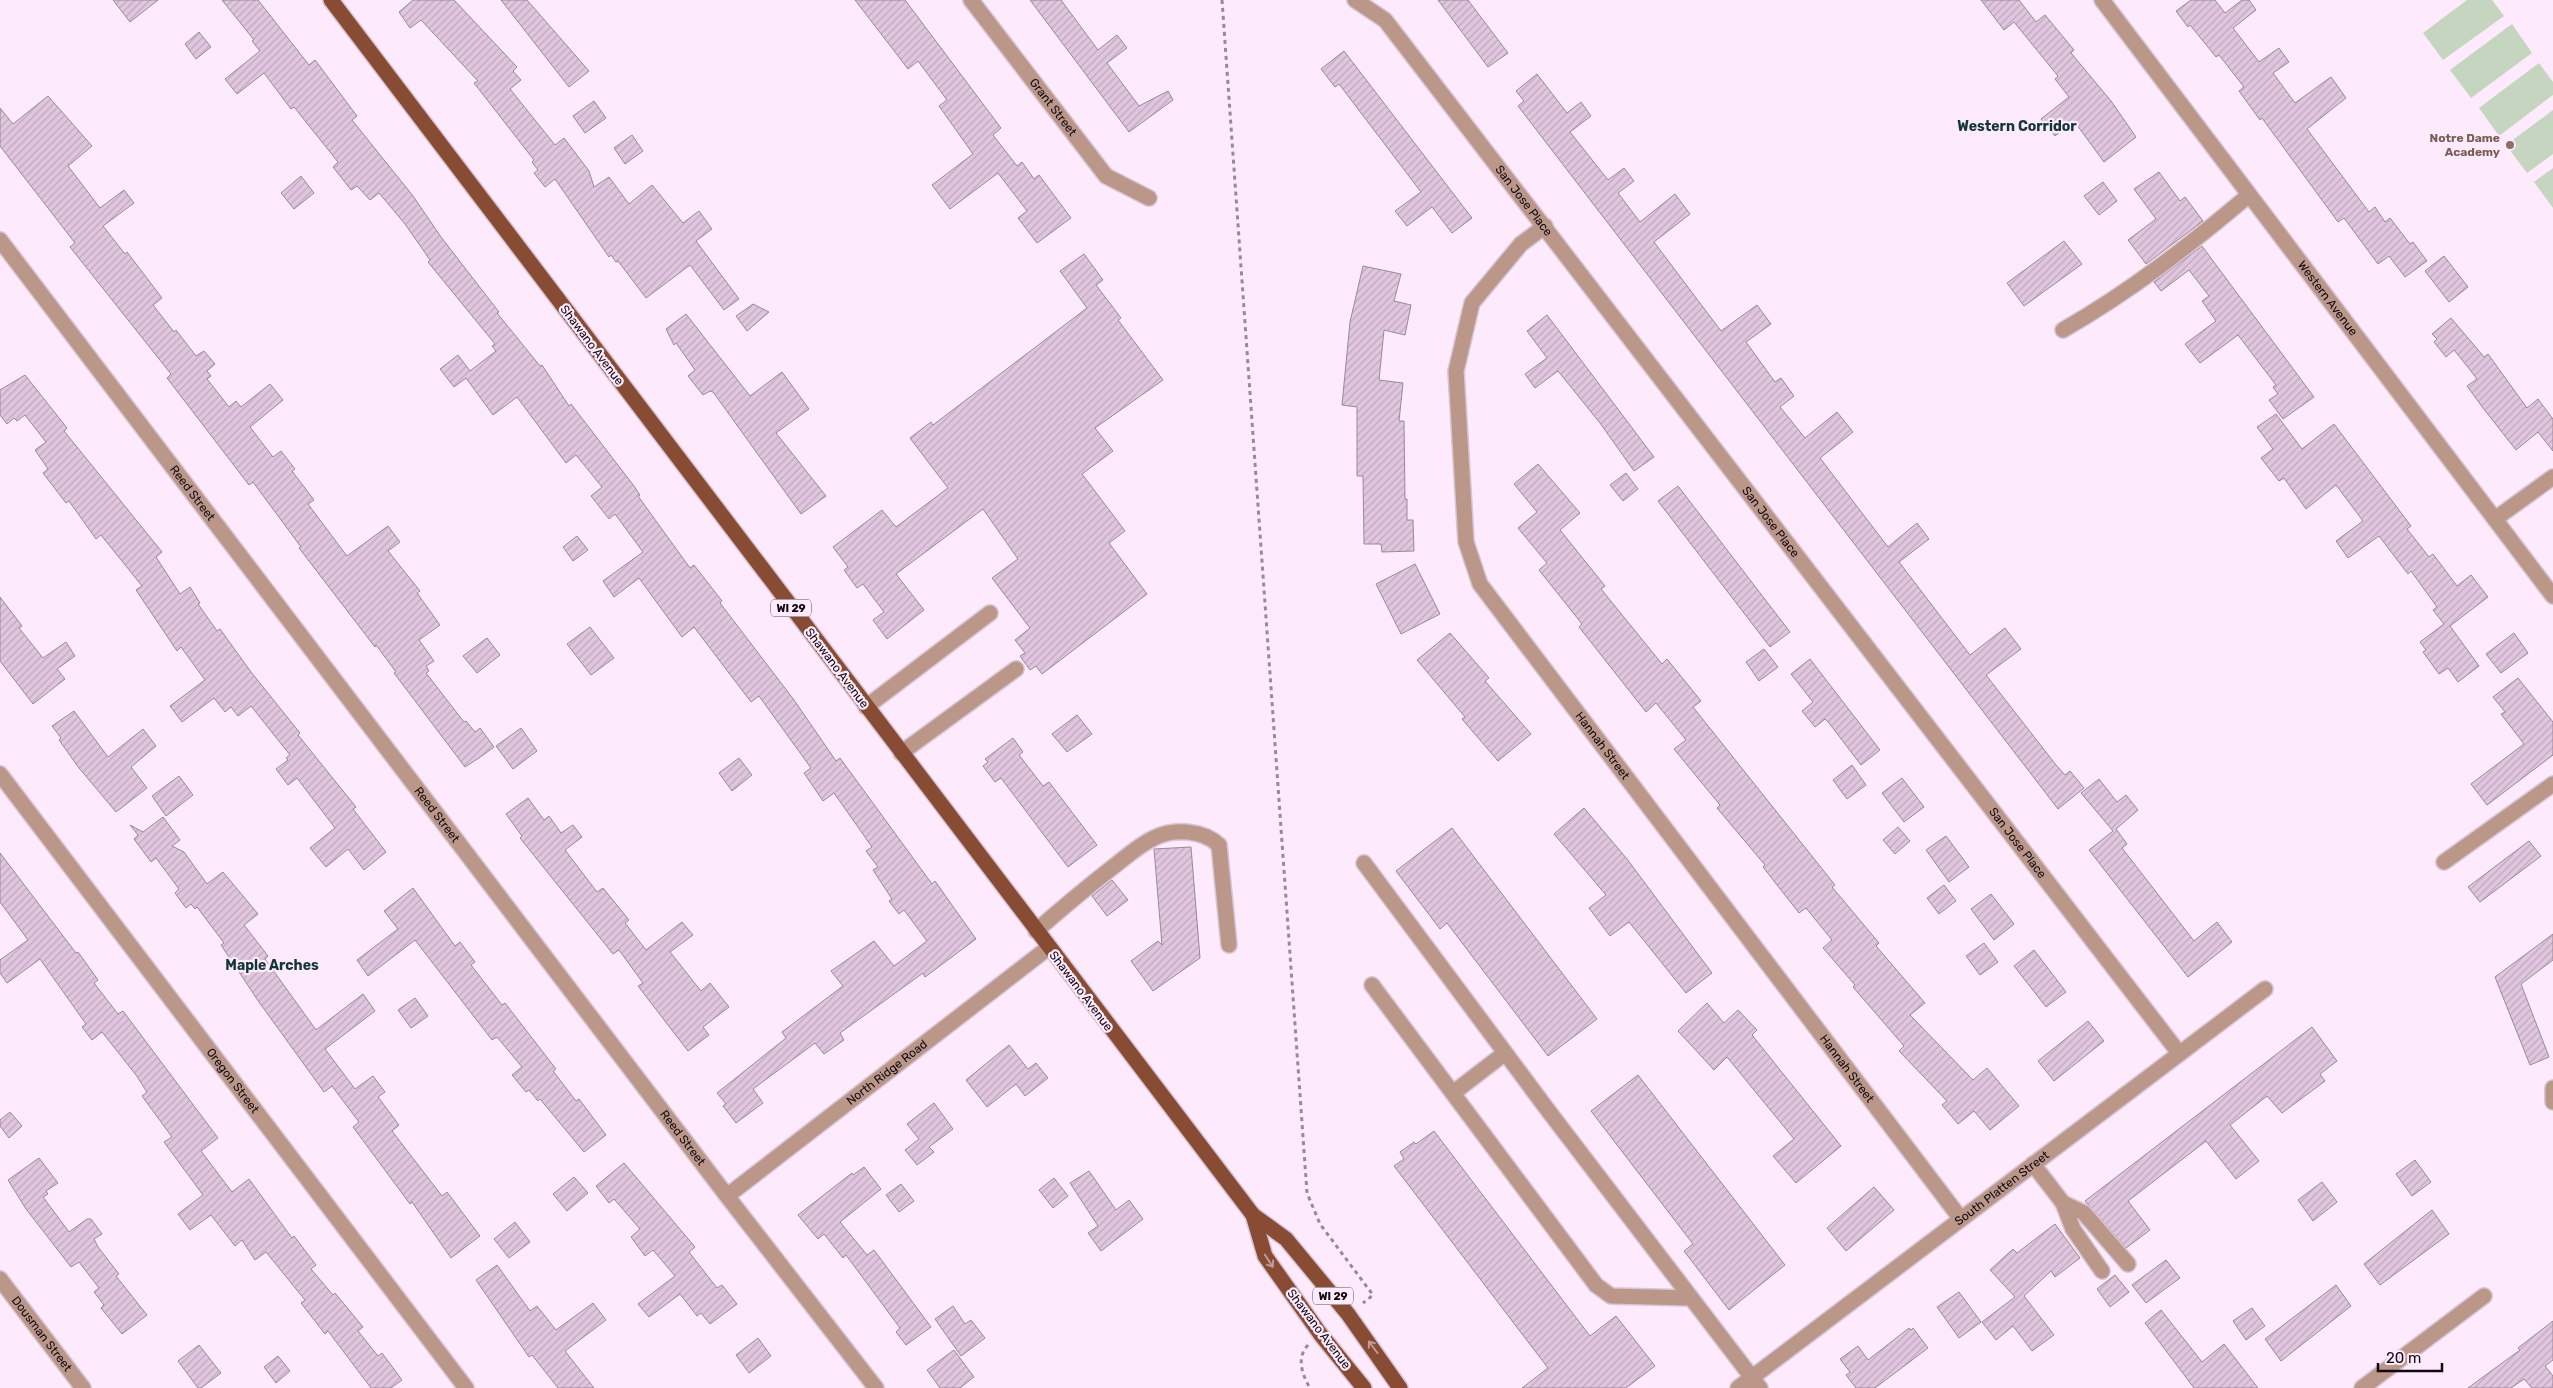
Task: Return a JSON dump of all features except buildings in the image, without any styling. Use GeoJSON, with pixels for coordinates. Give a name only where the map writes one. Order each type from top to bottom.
{"type":"FeatureCollection","features":[{"type":"Feature","properties":{"kind":"main road","name":"Shawano Avenue"},"geometry":{"type":"LineString","coordinates":[[331,0],[1048,948],[1253,1215],[1286,1239],[1348,1314],[1379,1355],[1400,1388]]}},
{"type":"Feature","properties":{"kind":"main road","name":"Shawano Avenue"},"geometry":{"type":"LineString","coordinates":[[1253,1215],[1265,1256],[1321,1335],[1364,1388]]}},
{"type":"Feature","properties":{"kind":"street","name":"Grant Street"},"geometry":{"type":"LineString","coordinates":[[971,0],[1106,176],[1149,198]]}},
{"type":"Feature","properties":{"kind":"street","name":"San Jose Place"},"geometry":{"type":"LineString","coordinates":[[1354,0],[1385,20],[2179,1053]]}},
{"type":"Feature","properties":{"kind":"street","name":"Western Avenue"},"geometry":{"type":"LineString","coordinates":[[2102,0],[2553,596]]}},
{"type":"Feature","properties":{"kind":"street"},"geometry":{"type":"LineString","coordinates":[[2063,330],[2112,302],[2206,232],[2250,195]]}},
{"type":"Feature","properties":{"kind":"street","name":"Hannah Street"},"geometry":{"type":"LineString","coordinates":[[1545,226],[1522,244],[1472,303],[1456,371],[1466,542],[1480,584],[1961,1219]]}},
{"type":"Feature","properties":{"kind":"street","name":"Reed Street"},"geometry":{"type":"LineString","coordinates":[[0,240],[727,1196],[876,1388]]}},
{"type":"Feature","properties":{"kind":"street"},"geometry":{"type":"LineString","coordinates":[[2495,519],[2553,477]]}},
{"type":"Feature","properties":{"kind":"street"},"geometry":{"type":"LineString","coordinates":[[866,707],[990,613]]}},
{"type":"Feature","properties":{"kind":"street"},"geometry":{"type":"LineString","coordinates":[[901,753],[1016,669]]}},
{"type":"Feature","properties":{"kind":"street","name":"Oregon Street"},"geometry":{"type":"LineString","coordinates":[[0,774],[466,1388]]}},
{"type":"Feature","properties":{"kind":"street"},"geometry":{"type":"LineString","coordinates":[[2444,862],[2553,784]]}},
{"type":"Feature","properties":{"kind":"street"},"geometry":{"type":"LineString","coordinates":[[1036,931],[1083,890],[1155,837],[1176,832],[1200,834],[1211,838],[1219,846],[1229,945]]}},
{"type":"Feature","properties":{"kind":"street"},"geometry":{"type":"LineString","coordinates":[[1364,863],[1505,1053],[1756,1383]]}},
{"type":"Feature","properties":{"kind":"street","name":"North Ridge Road"},"geometry":{"type":"LineString","coordinates":[[727,1196],[1048,948]]}},
{"type":"Feature","properties":{"kind":"street"},"geometry":{"type":"LineString","coordinates":[[1372,985],[1596,1284],[1611,1296],[1690,1298]]}},
{"type":"Feature","properties":{"kind":"street","name":"South Platten Street"},"geometry":{"type":"LineString","coordinates":[[1738,1388],[1756,1383],[1961,1219],[2265,989]]}},
{"type":"Feature","properties":{"kind":"street"},"geometry":{"type":"LineString","coordinates":[[1453,1093],[1505,1053]]}},
{"type":"Feature","properties":{"kind":"street"},"geometry":{"type":"LineString","coordinates":[[2553,1088],[2553,1102]]}},
{"type":"Feature","properties":{"kind":"street"},"geometry":{"type":"LineString","coordinates":[[2033,1164],[2064,1204],[2072,1229],[2102,1271]]}},
{"type":"Feature","properties":{"kind":"street"},"geometry":{"type":"LineString","coordinates":[[2064,1204],[2084,1213],[2128,1264]]}},
{"type":"Feature","properties":{"kind":"street","name":"Dousman Street"},"geometry":{"type":"LineString","coordinates":[[0,1279],[83,1388]]}},
{"type":"Feature","properties":{"kind":"street"},"geometry":{"type":"LineString","coordinates":[[2362,1388],[2484,1296]]}},
{"type":"Feature","properties":{"kind":"path"},"geometry":{"type":"LineString","coordinates":[[1222,0],[1307,1193]]}},
{"type":"Feature","properties":{"kind":"green space"},"geometry":{"type":"Polygon","coordinates":[[[2467,0],[2492,0],[2504,16],[2443,60],[2423,33],[2467,0]]]}},
{"type":"Feature","properties":{"kind":"green space"},"geometry":{"type":"Polygon","coordinates":[[[2512,24],[2532,53],[2471,98],[2450,70],[2512,24]]]}},
{"type":"Feature","properties":{"kind":"green space"},"geometry":{"type":"Polygon","coordinates":[[[2539,63],[2553,82],[2553,95],[2499,136],[2479,108],[2539,63]]]}},
{"type":"Feature","properties":{"kind":"green space"},"geometry":{"type":"Polygon","coordinates":[[[2553,110],[2553,154],[2527,173],[2506,145],[2553,110]]]}},
{"type":"Feature","properties":{"kind":"green space"},"geometry":{"type":"Polygon","coordinates":[[[2553,168],[2553,208],[2534,182],[2553,168]]]}},
{"type":"Feature","properties":{"kind":"place","name":"Notre Dame Academy"},"geometry":{"type":"Point","coordinates":[2510,145]}},
{"type":"Feature","properties":{"kind":"district","name":"Western Corridor"},"geometry":{"type":"Point","coordinates":[2017,126]}},
{"type":"Feature","properties":{"kind":"district","name":"Maple Arches"},"geometry":{"type":"Point","coordinates":[272,965]}}]}
